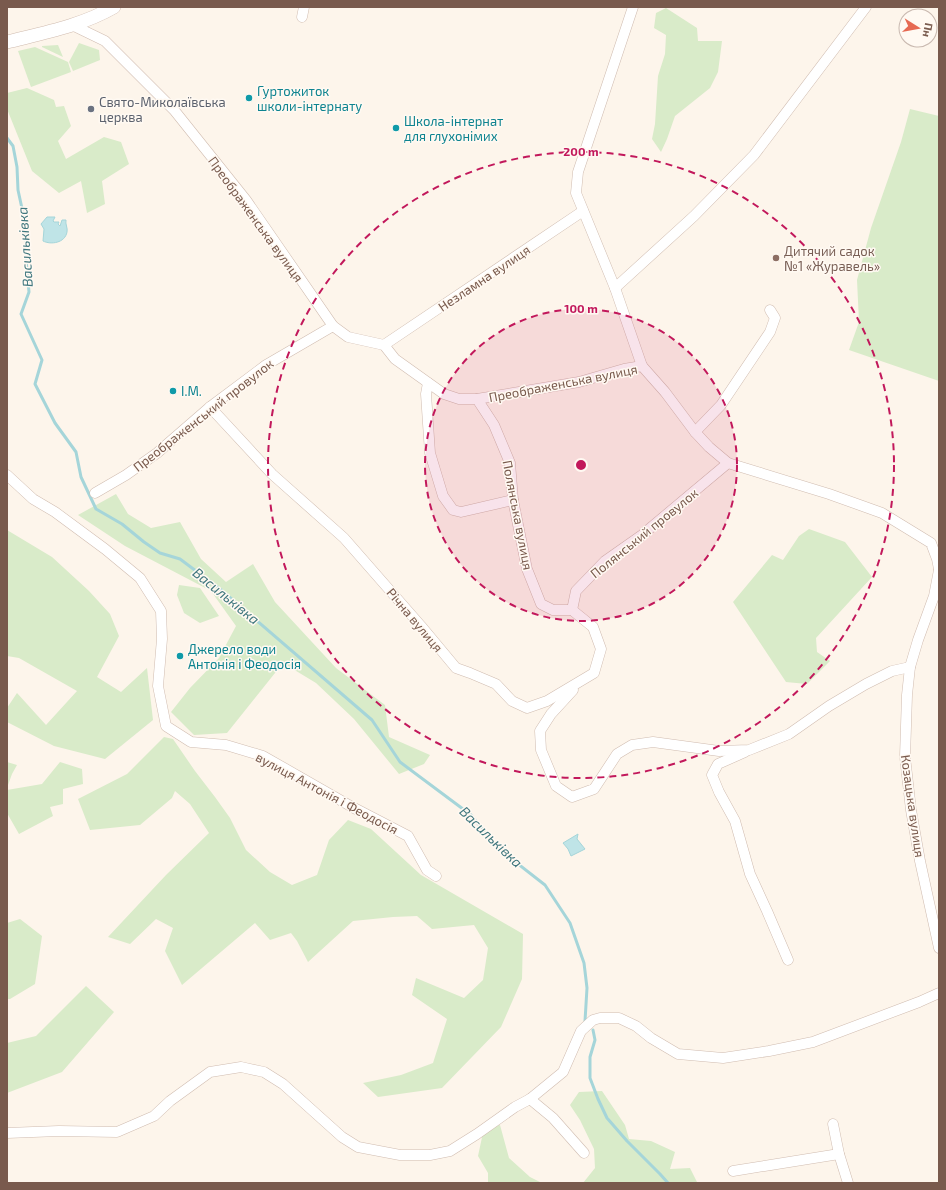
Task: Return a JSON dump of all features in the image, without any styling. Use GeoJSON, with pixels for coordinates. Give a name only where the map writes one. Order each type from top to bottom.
{"type":"FeatureCollection","features":[{"type":"Feature","properties":{"kind":"street"},"geometry":{"type":"LineString","coordinates":[[7,42],[72,25],[114,7]]}},
{"type":"Feature","properties":{"kind":"street"},"geometry":{"type":"LineString","coordinates":[[633,7],[578,172],[576,193],[615,288],[642,366]]}},
{"type":"Feature","properties":{"kind":"street"},"geometry":{"type":"LineString","coordinates":[[615,288],[694,216],[754,155],[866,7]]}},
{"type":"Feature","properties":{"kind":"street","name":"Преображенська вулиця"},"geometry":{"type":"LineString","coordinates":[[72,25],[105,41],[174,110],[246,200],[333,326],[348,337],[384,345],[395,359],[428,383],[444,394],[459,399],[477,399],[580,382],[624,369],[642,366],[665,392],[695,432],[709,447],[728,463],[829,494],[882,513],[935,544],[938,566]]}},
{"type":"Feature","properties":{"kind":"street","name":"Незламна вулиця"},"geometry":{"type":"LineString","coordinates":[[384,345],[583,211]]}},
{"type":"Feature","properties":{"kind":"street"},"geometry":{"type":"LineString","coordinates":[[695,432],[721,405],[770,332],[776,318],[770,310]]}},
{"type":"Feature","properties":{"kind":"street","name":"Преображенський провулок"},"geometry":{"type":"LineString","coordinates":[[95,493],[126,475],[157,453],[210,408],[266,365],[333,326]]}},
{"type":"Feature","properties":{"kind":"street"},"geometry":{"type":"LineString","coordinates":[[428,383],[426,394],[430,453],[443,496],[452,510],[461,512],[513,500]]}},
{"type":"Feature","properties":{"kind":"street","name":"Полянська вулиця"},"geometry":{"type":"LineString","coordinates":[[477,399],[494,425],[510,463],[513,500],[527,569],[541,604],[553,610],[572,610]]}},
{"type":"Feature","properties":{"kind":"street","name":"Річна вулиця"},"geometry":{"type":"LineString","coordinates":[[210,408],[272,474],[344,538],[456,668],[496,684],[512,700],[527,708],[548,701],[594,673],[601,649],[593,627],[572,610]]}},
{"type":"Feature","properties":{"kind":"street","name":"Полянський провулок"},"geometry":{"type":"LineString","coordinates":[[572,610],[576,591],[605,561],[642,535],[728,463]]}},
{"type":"Feature","properties":{"kind":"street","name":"вулиця Антонія і Феодосія"},"geometry":{"type":"LineString","coordinates":[[7,475],[33,499],[55,512],[105,549],[140,578],[161,611],[162,638],[158,686],[166,726],[191,742],[226,746],[263,756],[347,804],[408,836],[427,870],[436,876]]}},
{"type":"Feature","properties":{"kind":"street","name":"Козацька вулиця"},"geometry":{"type":"LineString","coordinates":[[938,566],[934,596],[910,667],[907,695],[905,757],[911,810],[920,862],[939,948]]}},
{"type":"Feature","properties":{"kind":"street"},"geometry":{"type":"LineString","coordinates":[[788,960],[750,874],[735,821],[719,792],[712,775],[718,764],[748,750],[789,734],[829,706],[866,684],[892,671],[910,667]]}},
{"type":"Feature","properties":{"kind":"street"},"geometry":{"type":"LineString","coordinates":[[581,681],[551,714],[540,731],[541,750],[556,786],[572,797],[594,789],[617,754],[632,745],[653,742],[719,751],[748,750]]}},
{"type":"Feature","properties":{"kind":"street"},"geometry":{"type":"LineString","coordinates":[[7,1133],[59,1131],[117,1132],[154,1116],[170,1101],[210,1072],[241,1067],[264,1072],[283,1084],[342,1137],[358,1147],[400,1155],[430,1155],[450,1151],[515,1107],[530,1099],[563,1072],[581,1031],[593,1020],[600,1018],[619,1018],[636,1026],[651,1038],[678,1054],[723,1058],[813,1042],[939,993]]}},
{"type":"Feature","properties":{"kind":"street"},"geometry":{"type":"LineString","coordinates":[[530,1099],[553,1118],[584,1153]]}},
{"type":"Feature","properties":{"kind":"street"},"geometry":{"type":"LineString","coordinates":[[833,1124],[839,1154],[848,1183]]}},
{"type":"Feature","properties":{"kind":"street"},"geometry":{"type":"LineString","coordinates":[[733,1171],[839,1154]]}},
{"type":"Feature","properties":{"kind":"green space"},"geometry":{"type":"Polygon","coordinates":[[[666,8],[697,28],[698,41],[722,41],[718,72],[710,88],[675,116],[661,152],[652,139],[655,124],[658,76],[665,54],[666,35],[654,28],[656,13],[666,8]]]}},
{"type":"Feature","properties":{"kind":"green space"},"geometry":{"type":"Polygon","coordinates":[[[79,43],[99,50],[100,60],[73,71],[69,62],[79,43]]]}},
{"type":"Feature","properties":{"kind":"green space"},"geometry":{"type":"Polygon","coordinates":[[[58,45],[63,57],[42,47],[42,46],[58,45]]]}},
{"type":"Feature","properties":{"kind":"green space"},"geometry":{"type":"Polygon","coordinates":[[[35,47],[68,62],[71,72],[31,87],[18,51],[35,47]]]}},
{"type":"Feature","properties":{"kind":"green space"},"geometry":{"type":"Polygon","coordinates":[[[27,88],[54,100],[56,107],[64,106],[71,126],[58,141],[66,159],[104,137],[121,142],[129,164],[102,181],[105,204],[87,213],[81,181],[59,193],[32,171],[7,109],[7,93],[27,88]]]}},
{"type":"Feature","properties":{"kind":"green space"},"geometry":{"type":"Polygon","coordinates":[[[910,109],[939,116],[939,381],[849,350],[859,322],[857,280],[871,228],[901,142],[910,109]]]}},
{"type":"Feature","properties":{"kind":"green space"},"geometry":{"type":"Polygon","coordinates":[[[116,494],[128,514],[151,528],[180,522],[201,559],[226,582],[253,564],[275,602],[336,668],[385,705],[389,737],[430,755],[424,764],[399,774],[354,719],[316,683],[283,663],[227,733],[194,735],[171,712],[190,688],[219,658],[236,626],[211,591],[125,546],[78,515],[116,494]]]}},
{"type":"Feature","properties":{"kind":"green space"},"geometry":{"type":"Polygon","coordinates":[[[809,529],[845,542],[872,577],[816,638],[817,652],[830,661],[807,684],[786,682],[733,602],[772,555],[783,560],[799,536],[809,529]]]}},
{"type":"Feature","properties":{"kind":"green space"},"geometry":{"type":"Polygon","coordinates":[[[7,530],[52,557],[89,591],[110,614],[119,636],[97,677],[121,692],[147,668],[153,720],[105,759],[54,746],[7,722],[7,708],[17,693],[46,725],[77,691],[19,658],[7,656],[7,530]]]}},
{"type":"Feature","properties":{"kind":"green space"},"geometry":{"type":"Polygon","coordinates":[[[179,585],[200,588],[219,616],[200,623],[184,613],[177,595],[179,585]]]}},
{"type":"Feature","properties":{"kind":"green space"},"geometry":{"type":"Polygon","coordinates":[[[164,737],[173,739],[230,818],[246,850],[270,872],[292,885],[317,875],[329,840],[348,820],[371,829],[421,875],[523,934],[522,979],[501,1027],[442,1088],[378,1097],[363,1083],[401,1075],[433,1063],[447,1019],[412,995],[416,978],[464,998],[483,980],[488,948],[474,925],[432,929],[417,916],[353,921],[308,962],[291,933],[270,940],[255,923],[182,985],[165,951],[173,928],[156,919],[130,944],[108,937],[166,875],[209,833],[190,804],[175,791],[172,798],[140,825],[90,830],[78,799],[127,774],[164,737]]]}},
{"type":"Feature","properties":{"kind":"green space"},"geometry":{"type":"Polygon","coordinates":[[[7,762],[17,765],[8,785],[7,785],[7,762]]]}},
{"type":"Feature","properties":{"kind":"green space"},"geometry":{"type":"Polygon","coordinates":[[[60,762],[82,769],[83,784],[63,789],[63,804],[50,807],[53,816],[19,834],[7,813],[7,790],[42,784],[60,762]]]}},
{"type":"Feature","properties":{"kind":"green space"},"geometry":{"type":"Polygon","coordinates":[[[20,919],[42,936],[35,984],[10,999],[7,999],[7,923],[20,919]]]}},
{"type":"Feature","properties":{"kind":"green space"},"geometry":{"type":"Polygon","coordinates":[[[86,986],[114,1012],[62,1072],[7,1093],[7,1043],[36,1036],[86,986]]]}},
{"type":"Feature","properties":{"kind":"green space"},"geometry":{"type":"Polygon","coordinates":[[[602,1091],[625,1125],[629,1139],[651,1141],[675,1152],[670,1169],[690,1168],[697,1182],[583,1183],[595,1168],[594,1149],[580,1120],[570,1105],[579,1092],[602,1091]]]}},
{"type":"Feature","properties":{"kind":"green space"},"geometry":{"type":"Polygon","coordinates":[[[500,1125],[509,1158],[530,1177],[542,1183],[488,1183],[488,1173],[478,1156],[484,1128],[500,1125]]]}},
{"type":"Feature","properties":{"kind":"water"},"geometry":{"type":"Polygon","coordinates":[[[47,217],[55,217],[53,221],[59,222],[58,224],[60,226],[62,220],[66,220],[67,232],[64,239],[54,243],[43,241],[44,229],[41,224],[47,217]]]}},
{"type":"Feature","properties":{"kind":"water"},"geometry":{"type":"Polygon","coordinates":[[[578,834],[577,839],[585,849],[571,856],[563,843],[578,834]]]}},
{"type":"Feature","properties":{"kind":"waterway","name":"Васильківка"},"geometry":{"type":"LineString","coordinates":[[7,138],[13,146],[17,167],[18,190],[26,227],[26,260],[29,292],[21,314],[42,360],[35,384],[55,423],[76,452],[81,477],[96,509],[122,524],[160,553],[180,559],[220,589],[372,720],[400,762],[471,815],[499,849],[545,885],[570,923],[584,963],[587,988],[585,1021]]}},
{"type":"Feature","properties":{"kind":"waterway","name":"Васильківка"},"geometry":{"type":"LineString","coordinates":[[593,1030],[595,1040],[590,1057],[590,1078],[607,1118],[668,1183]]}},
{"type":"Feature","properties":{"kind":"place","name":"Гуртожиток школи-інтернату"},"geometry":{"type":"Point","coordinates":[249,98]}},
{"type":"Feature","properties":{"kind":"place","name":"Свято-Миколаївська церква"},"geometry":{"type":"Point","coordinates":[91,109]}},
{"type":"Feature","properties":{"kind":"place","name":"Школа-інтернат для глухонімих"},"geometry":{"type":"Point","coordinates":[396,128]}},
{"type":"Feature","properties":{"kind":"place","name":"Дитячий садок №1 «Журавель»"},"geometry":{"type":"Point","coordinates":[776,258]}},
{"type":"Feature","properties":{"kind":"place","name":"І.М."},"geometry":{"type":"Point","coordinates":[173,391]}},
{"type":"Feature","properties":{"kind":"place","name":"Джерело води Антонія і Феодосія"},"geometry":{"type":"Point","coordinates":[180,656]}}]}
